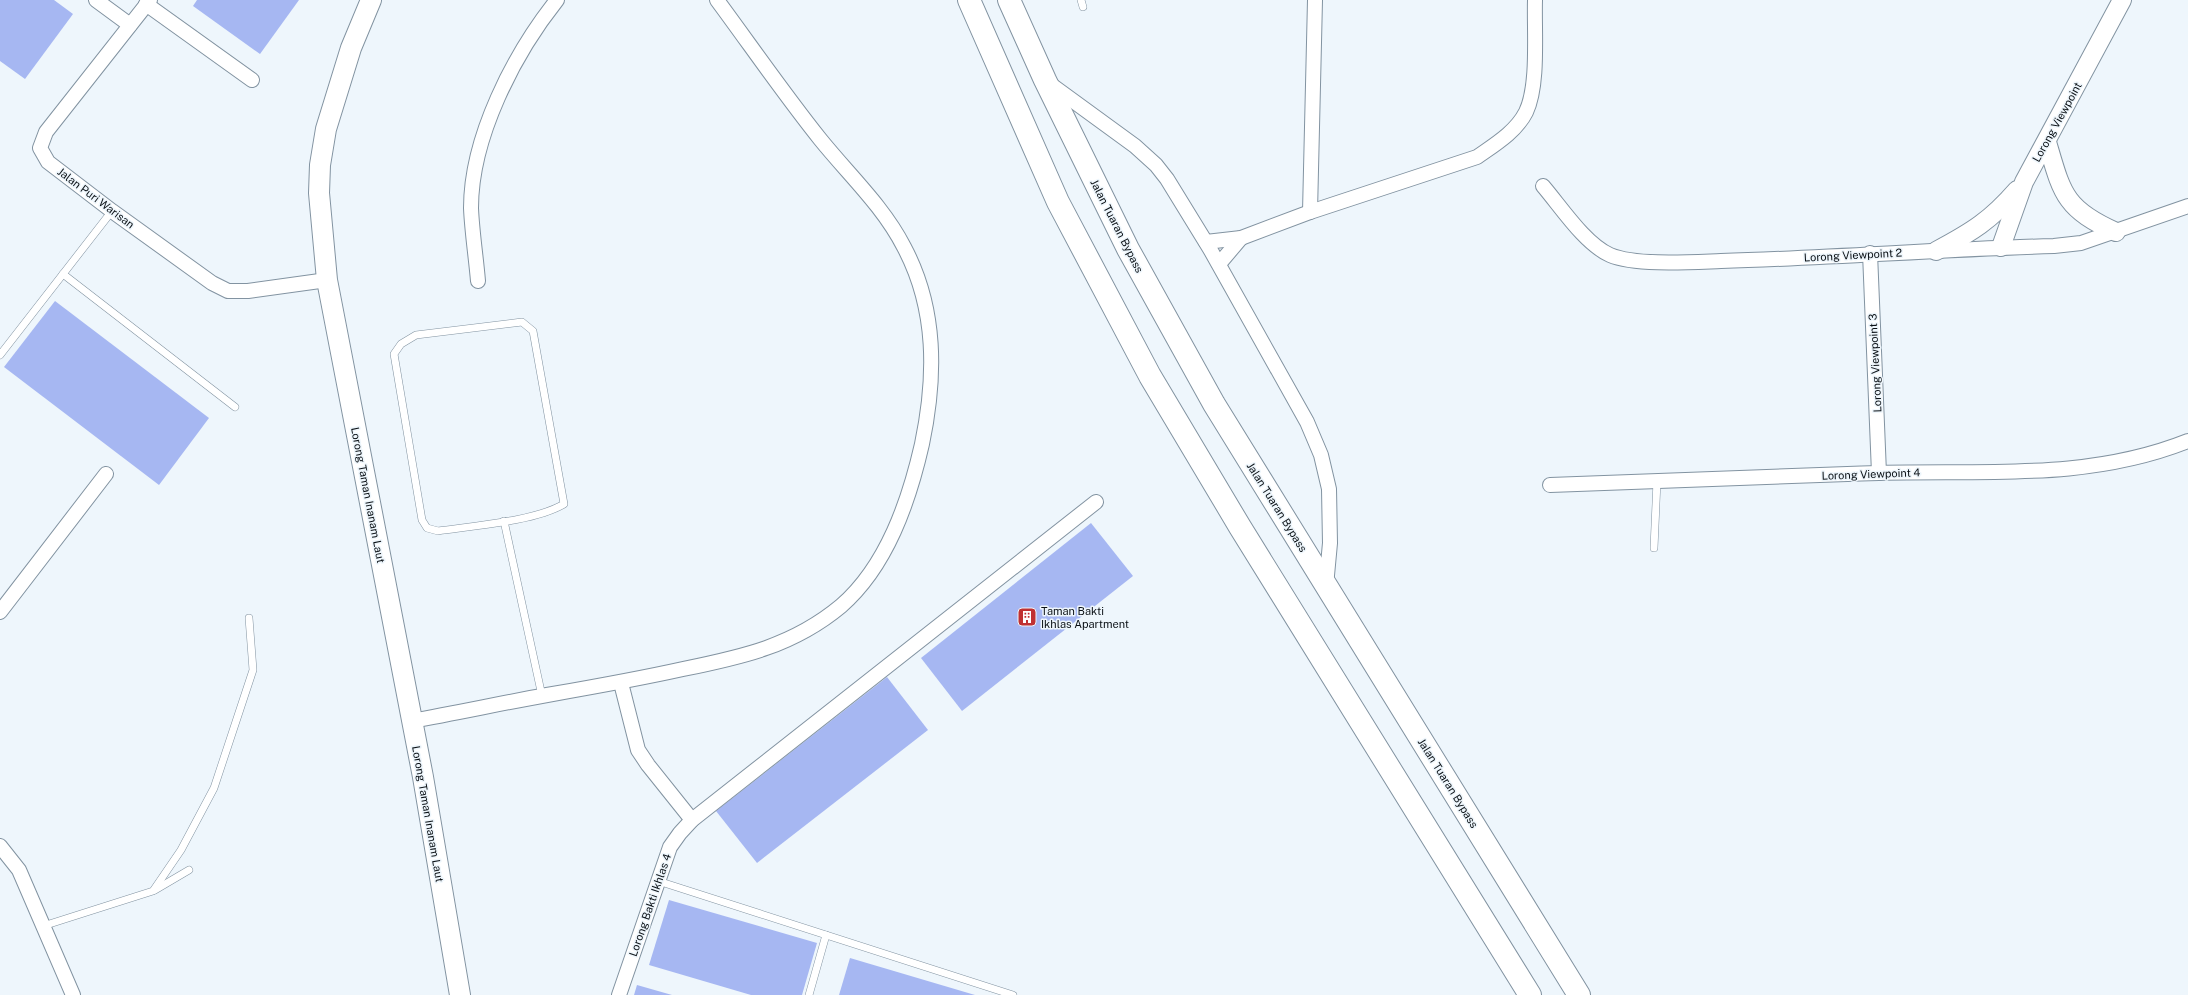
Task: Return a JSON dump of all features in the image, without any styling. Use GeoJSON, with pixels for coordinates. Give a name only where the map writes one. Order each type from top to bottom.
{"type":"FeatureCollection","features":[{"type":"Feature","properties":{"kind":"highway"},"geometry":{"type":"LineString","coordinates":[[969,0],[1058,202],[1150,376],[1249,540],[1530,995]]}},
{"type":"Feature","properties":{"kind":"highway","name":"Jalan Tuaran Bypass"},"geometry":{"type":"LineString","coordinates":[[1009,0],[1045,80],[1131,256],[1214,404],[1579,995]]}},
{"type":"Feature","properties":{"kind":"main road","name":"Lorong Taman Inanam Laut"},"geometry":{"type":"LineString","coordinates":[[371,0],[351,48],[326,129],[320,165],[319,193],[327,280],[411,721],[460,995]]}},
{"type":"Feature","properties":{"kind":"street"},"geometry":{"type":"LineString","coordinates":[[96,0],[130,25]]}},
{"type":"Feature","properties":{"kind":"street"},"geometry":{"type":"LineString","coordinates":[[478,280],[471,207],[480,149],[494,108],[532,33],[557,0]]}},
{"type":"Feature","properties":{"kind":"street"},"geometry":{"type":"LineString","coordinates":[[411,721],[542,696],[621,683],[745,656],[780,644],[815,625],[842,604],[860,585],[881,558],[897,522],[918,464],[928,416],[932,373],[931,333],[920,287],[905,249],[886,216],[804,119],[717,0]]}},
{"type":"Feature","properties":{"kind":"street"},"geometry":{"type":"LineString","coordinates":[[1310,212],[1315,0]]}},
{"type":"Feature","properties":{"kind":"street"},"geometry":{"type":"LineString","coordinates":[[1206,242],[1241,238],[1310,212],[1477,157],[1497,144],[1516,126],[1526,112],[1533,91],[1535,0]]}},
{"type":"Feature","properties":{"kind":"street","name":"Lorong Viewpoint"},"geometry":{"type":"LineString","coordinates":[[2001,248],[2024,182],[2047,142],[2122,0]]}},
{"type":"Feature","properties":{"kind":"street"},"geometry":{"type":"LineString","coordinates":[[148,2],[252,80]]}},
{"type":"Feature","properties":{"kind":"street","name":"Jalan Puri Warisan"},"geometry":{"type":"LineString","coordinates":[[148,2],[46,132],[40,148],[48,162],[112,211],[212,283],[228,291],[248,291],[327,280]]}},
{"type":"Feature","properties":{"kind":"street"},"geometry":{"type":"LineString","coordinates":[[1045,80],[1135,146],[1156,165],[1167,179],[1206,242],[1307,422],[1321,455],[1329,489],[1330,544],[1326,586]]}},
{"type":"Feature","properties":{"kind":"street"},"geometry":{"type":"LineString","coordinates":[[2047,142],[2062,188],[2070,202],[2087,217],[2116,232]]}},
{"type":"Feature","properties":{"kind":"street"},"geometry":{"type":"LineString","coordinates":[[1936,251],[1970,233],[1985,223],[1998,212],[2024,182]]}},
{"type":"Feature","properties":{"kind":"street","name":"Lorong Viewpoint 2"},"geometry":{"type":"LineString","coordinates":[[1543,186],[1592,242],[1610,255],[1630,260],[1692,262],[1766,260],[1870,253],[2001,248],[2080,243],[2116,232],[2188,206]]}},
{"type":"Feature","properties":{"kind":"street"},"geometry":{"type":"LineString","coordinates":[[1218,264],[1241,238]]}},
{"type":"Feature","properties":{"kind":"street","name":"Lorong Viewpoint 3"},"geometry":{"type":"LineString","coordinates":[[1870,253],[1880,473]]}},
{"type":"Feature","properties":{"kind":"street","name":"Lorong Viewpoint 4"},"geometry":{"type":"LineString","coordinates":[[1550,485],[1880,473],[2058,471],[2101,466],[2131,460],[2188,441]]}},
{"type":"Feature","properties":{"kind":"street"},"geometry":{"type":"LineString","coordinates":[[0,612],[106,474]]}},
{"type":"Feature","properties":{"kind":"street","name":"Lorong Bakti Ikhlas 4"},"geometry":{"type":"LineString","coordinates":[[619,995],[670,847],[692,820],[1096,502]]}},
{"type":"Feature","properties":{"kind":"street"},"geometry":{"type":"LineString","coordinates":[[621,683],[638,750],[648,765],[692,820]]}},
{"type":"Feature","properties":{"kind":"street"},"geometry":{"type":"LineString","coordinates":[[0,846],[19,870],[73,995]]}},
{"type":"Feature","properties":{"kind":"lane"},"geometry":{"type":"LineString","coordinates":[[0,355],[112,211]]}},
{"type":"Feature","properties":{"kind":"lane"},"geometry":{"type":"LineString","coordinates":[[62,274],[235,407]]}},
{"type":"Feature","properties":{"kind":"lane"},"geometry":{"type":"LineString","coordinates":[[522,322],[533,331],[564,504],[553,511],[504,521],[438,532],[427,528],[422,520],[394,354],[401,344],[416,335],[522,322]]}},
{"type":"Feature","properties":{"kind":"lane"},"geometry":{"type":"LineString","coordinates":[[1654,548],[1657,481]]}},
{"type":"Feature","properties":{"kind":"lane"},"geometry":{"type":"LineString","coordinates":[[504,521],[542,696]]}},
{"type":"Feature","properties":{"kind":"lane"},"geometry":{"type":"LineString","coordinates":[[153,891],[181,850],[214,788],[253,670],[249,618]]}},
{"type":"Feature","properties":{"kind":"lane"},"geometry":{"type":"LineString","coordinates":[[43,926],[153,891],[189,870]]}},
{"type":"Feature","properties":{"kind":"lane"},"geometry":{"type":"LineString","coordinates":[[658,881],[1013,995]]}},
{"type":"Feature","properties":{"kind":"lane"},"geometry":{"type":"LineString","coordinates":[[809,995],[826,935]]}},
{"type":"Feature","properties":{"kind":"building"},"geometry":{"type":"Polygon","coordinates":[[[0,0],[54,0],[73,14],[25,79],[0,61],[0,0]]]}},
{"type":"Feature","properties":{"kind":"building"},"geometry":{"type":"Polygon","coordinates":[[[197,0],[299,0],[260,54],[193,6],[197,0]]]}},
{"type":"Feature","properties":{"kind":"building"},"geometry":{"type":"Polygon","coordinates":[[[55,301],[209,418],[159,485],[4,367],[55,301]]]}},
{"type":"Feature","properties":{"kind":"building","name":"Taman Bakti Ikhlas Apartment"},"geometry":{"type":"Polygon","coordinates":[[[1091,523],[1133,576],[962,711],[921,658],[1091,523]]]}},
{"type":"Feature","properties":{"kind":"building"},"geometry":{"type":"Polygon","coordinates":[[[887,677],[928,730],[757,863],[716,811],[887,677]]]}},
{"type":"Feature","properties":{"kind":"building"},"geometry":{"type":"Polygon","coordinates":[[[669,900],[817,943],[802,995],[751,995],[649,965],[669,900]]]}},
{"type":"Feature","properties":{"kind":"building"},"geometry":{"type":"Polygon","coordinates":[[[850,958],[975,995],[839,995],[850,958]]]}},
{"type":"Feature","properties":{"kind":"building"},"geometry":{"type":"Polygon","coordinates":[[[637,985],[672,995],[634,995],[637,985]]]}},
{"type":"Feature","properties":{"kind":"place","name":"Taman Bakti Ikhlas Apartment"},"geometry":{"type":"Point","coordinates":[1027,617]}}]}
